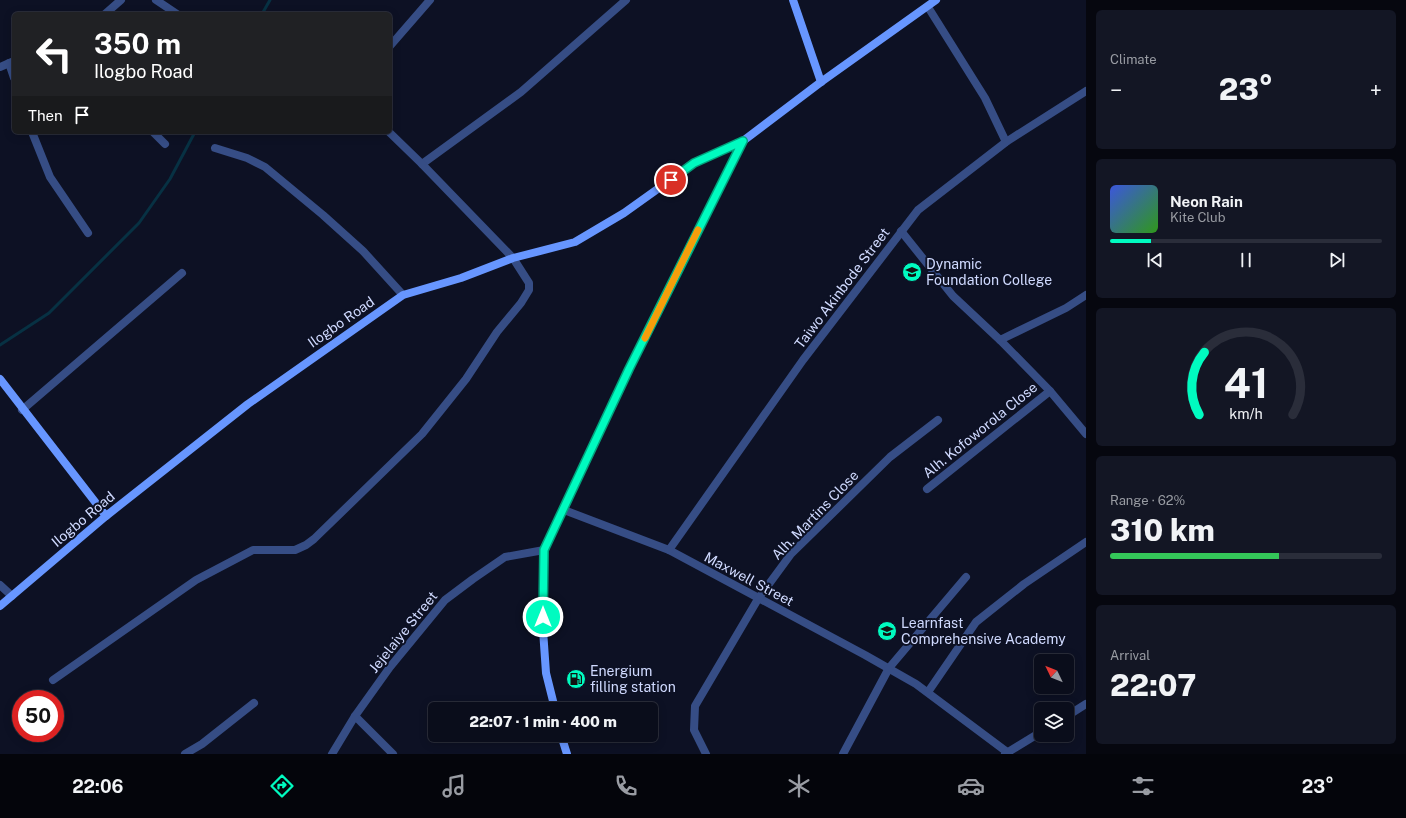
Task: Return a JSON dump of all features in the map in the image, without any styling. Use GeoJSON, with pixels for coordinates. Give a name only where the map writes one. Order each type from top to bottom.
{"type":"FeatureCollection","features":[{"type":"Feature","properties":{"kind":"main road"},"geometry":{"type":"LineString","coordinates":[[793,0],[821,82]]}},
{"type":"Feature","properties":{"kind":"main road"},"geometry":{"type":"LineString","coordinates":[[553,702],[546,673],[543,630],[544,550],[629,369],[743,141],[821,82],[936,0]]}},
{"type":"Feature","properties":{"kind":"main road","name":"Ilogbo Road"},"geometry":{"type":"LineString","coordinates":[[0,606],[106,516],[248,404],[403,295],[461,278],[513,258],[575,242],[624,213],[694,163],[743,141]]}},
{"type":"Feature","properties":{"kind":"main road"},"geometry":{"type":"LineString","coordinates":[[0,379],[22,410],[106,516]]}},
{"type":"Feature","properties":{"kind":"main road"},"geometry":{"type":"LineString","coordinates":[[564,742],[567,754]]}},
{"type":"Feature","properties":{"kind":"street"},"geometry":{"type":"LineString","coordinates":[[107,12],[121,0]]}},
{"type":"Feature","properties":{"kind":"street"},"geometry":{"type":"LineString","coordinates":[[156,0],[174,12]]}},
{"type":"Feature","properties":{"kind":"street"},"geometry":{"type":"LineString","coordinates":[[392,44],[430,0]]}},
{"type":"Feature","properties":{"kind":"street"},"geometry":{"type":"LineString","coordinates":[[422,164],[521,92],[626,0]]}},
{"type":"Feature","properties":{"kind":"street"},"geometry":{"type":"LineString","coordinates":[[928,7],[985,98],[1006,142]]}},
{"type":"Feature","properties":{"kind":"street"},"geometry":{"type":"LineString","coordinates":[[0,67],[12,62]]}},
{"type":"Feature","properties":{"kind":"street","name":"Taiwo Akinbode Street"},"geometry":{"type":"LineString","coordinates":[[669,550],[804,360],[918,210],[1006,142],[1086,91]]}},
{"type":"Feature","properties":{"kind":"street"},"geometry":{"type":"LineString","coordinates":[[33,134],[50,177],[88,233]]}},
{"type":"Feature","properties":{"kind":"street"},"geometry":{"type":"LineString","coordinates":[[155,134],[165,144]]}},
{"type":"Feature","properties":{"kind":"street"},"geometry":{"type":"LineString","coordinates":[[53,680],[196,580],[253,550],[295,550],[314,539],[422,434],[466,379],[497,332],[521,303],[529,290],[529,283],[513,258],[391,134]]}},
{"type":"Feature","properties":{"kind":"street"},"geometry":{"type":"LineString","coordinates":[[215,148],[247,158],[265,167],[351,241],[403,295]]}},
{"type":"Feature","properties":{"kind":"street"},"geometry":{"type":"LineString","coordinates":[[901,231],[953,296],[1000,340],[1050,391],[1086,434]]}},
{"type":"Feature","properties":{"kind":"street"},"geometry":{"type":"LineString","coordinates":[[22,410],[182,273]]}},
{"type":"Feature","properties":{"kind":"street"},"geometry":{"type":"LineString","coordinates":[[1000,340],[1066,308],[1086,295]]}},
{"type":"Feature","properties":{"kind":"street","name":"Alh. Kofoworola Close"},"geometry":{"type":"LineString","coordinates":[[927,490],[1050,391]]}},
{"type":"Feature","properties":{"kind":"street","name":"Alh. Martins Close"},"geometry":{"type":"LineString","coordinates":[[706,754],[694,730],[695,706],[758,599],[791,554],[890,457],[938,420]]}},
{"type":"Feature","properties":{"kind":"street","name":"Maxwell Street"},"geometry":{"type":"LineString","coordinates":[[564,510],[669,550],[889,668],[927,691],[1006,753]]}},
{"type":"Feature","properties":{"kind":"street"},"geometry":{"type":"LineString","coordinates":[[927,691],[976,622],[1024,584],[1086,542]]}},
{"type":"Feature","properties":{"kind":"street","name":"Jejelaiye Street"},"geometry":{"type":"LineString","coordinates":[[332,754],[355,716],[404,649],[445,600],[472,579],[505,557],[544,550]]}},
{"type":"Feature","properties":{"kind":"street"},"geometry":{"type":"LineString","coordinates":[[843,754],[889,668],[966,577]]}},
{"type":"Feature","properties":{"kind":"street"},"geometry":{"type":"LineString","coordinates":[[0,585],[12,596]]}},
{"type":"Feature","properties":{"kind":"street"},"geometry":{"type":"LineString","coordinates":[[185,754],[202,744],[254,703]]}},
{"type":"Feature","properties":{"kind":"street"},"geometry":{"type":"LineString","coordinates":[[1074,712],[1086,704]]}},
{"type":"Feature","properties":{"kind":"street"},"geometry":{"type":"LineString","coordinates":[[355,716],[393,754]]}},
{"type":"Feature","properties":{"kind":"street"},"geometry":{"type":"LineString","coordinates":[[1006,753],[1034,736]]}},
{"type":"Feature","properties":{"kind":"waterway"},"geometry":{"type":"LineString","coordinates":[[263,12],[270,0]]}},
{"type":"Feature","properties":{"kind":"waterway"},"geometry":{"type":"LineString","coordinates":[[0,345],[49,313],[139,223],[170,179],[194,134]]}},
{"type":"Feature","properties":{"kind":"slow traffic"},"geometry":{"type":"LineString","coordinates":[[645,338],[698,230]]}},
{"type":"Feature","properties":{"kind":"place","name":"Dynamic Foundation College"},"geometry":{"type":"Point","coordinates":[912,272]}},
{"type":"Feature","properties":{"kind":"place","name":"Learnfast Comprehensive Academy"},"geometry":{"type":"Point","coordinates":[887,631]}},
{"type":"Feature","properties":{"kind":"place","name":"Energium filling station"},"geometry":{"type":"Point","coordinates":[576,679]}},
{"type":"Feature","properties":{"kind":"route"},"geometry":{"type":"LineString","coordinates":[[543,617],[544,550],[629,369],[743,141],[694,163],[671,180]]}}]}
